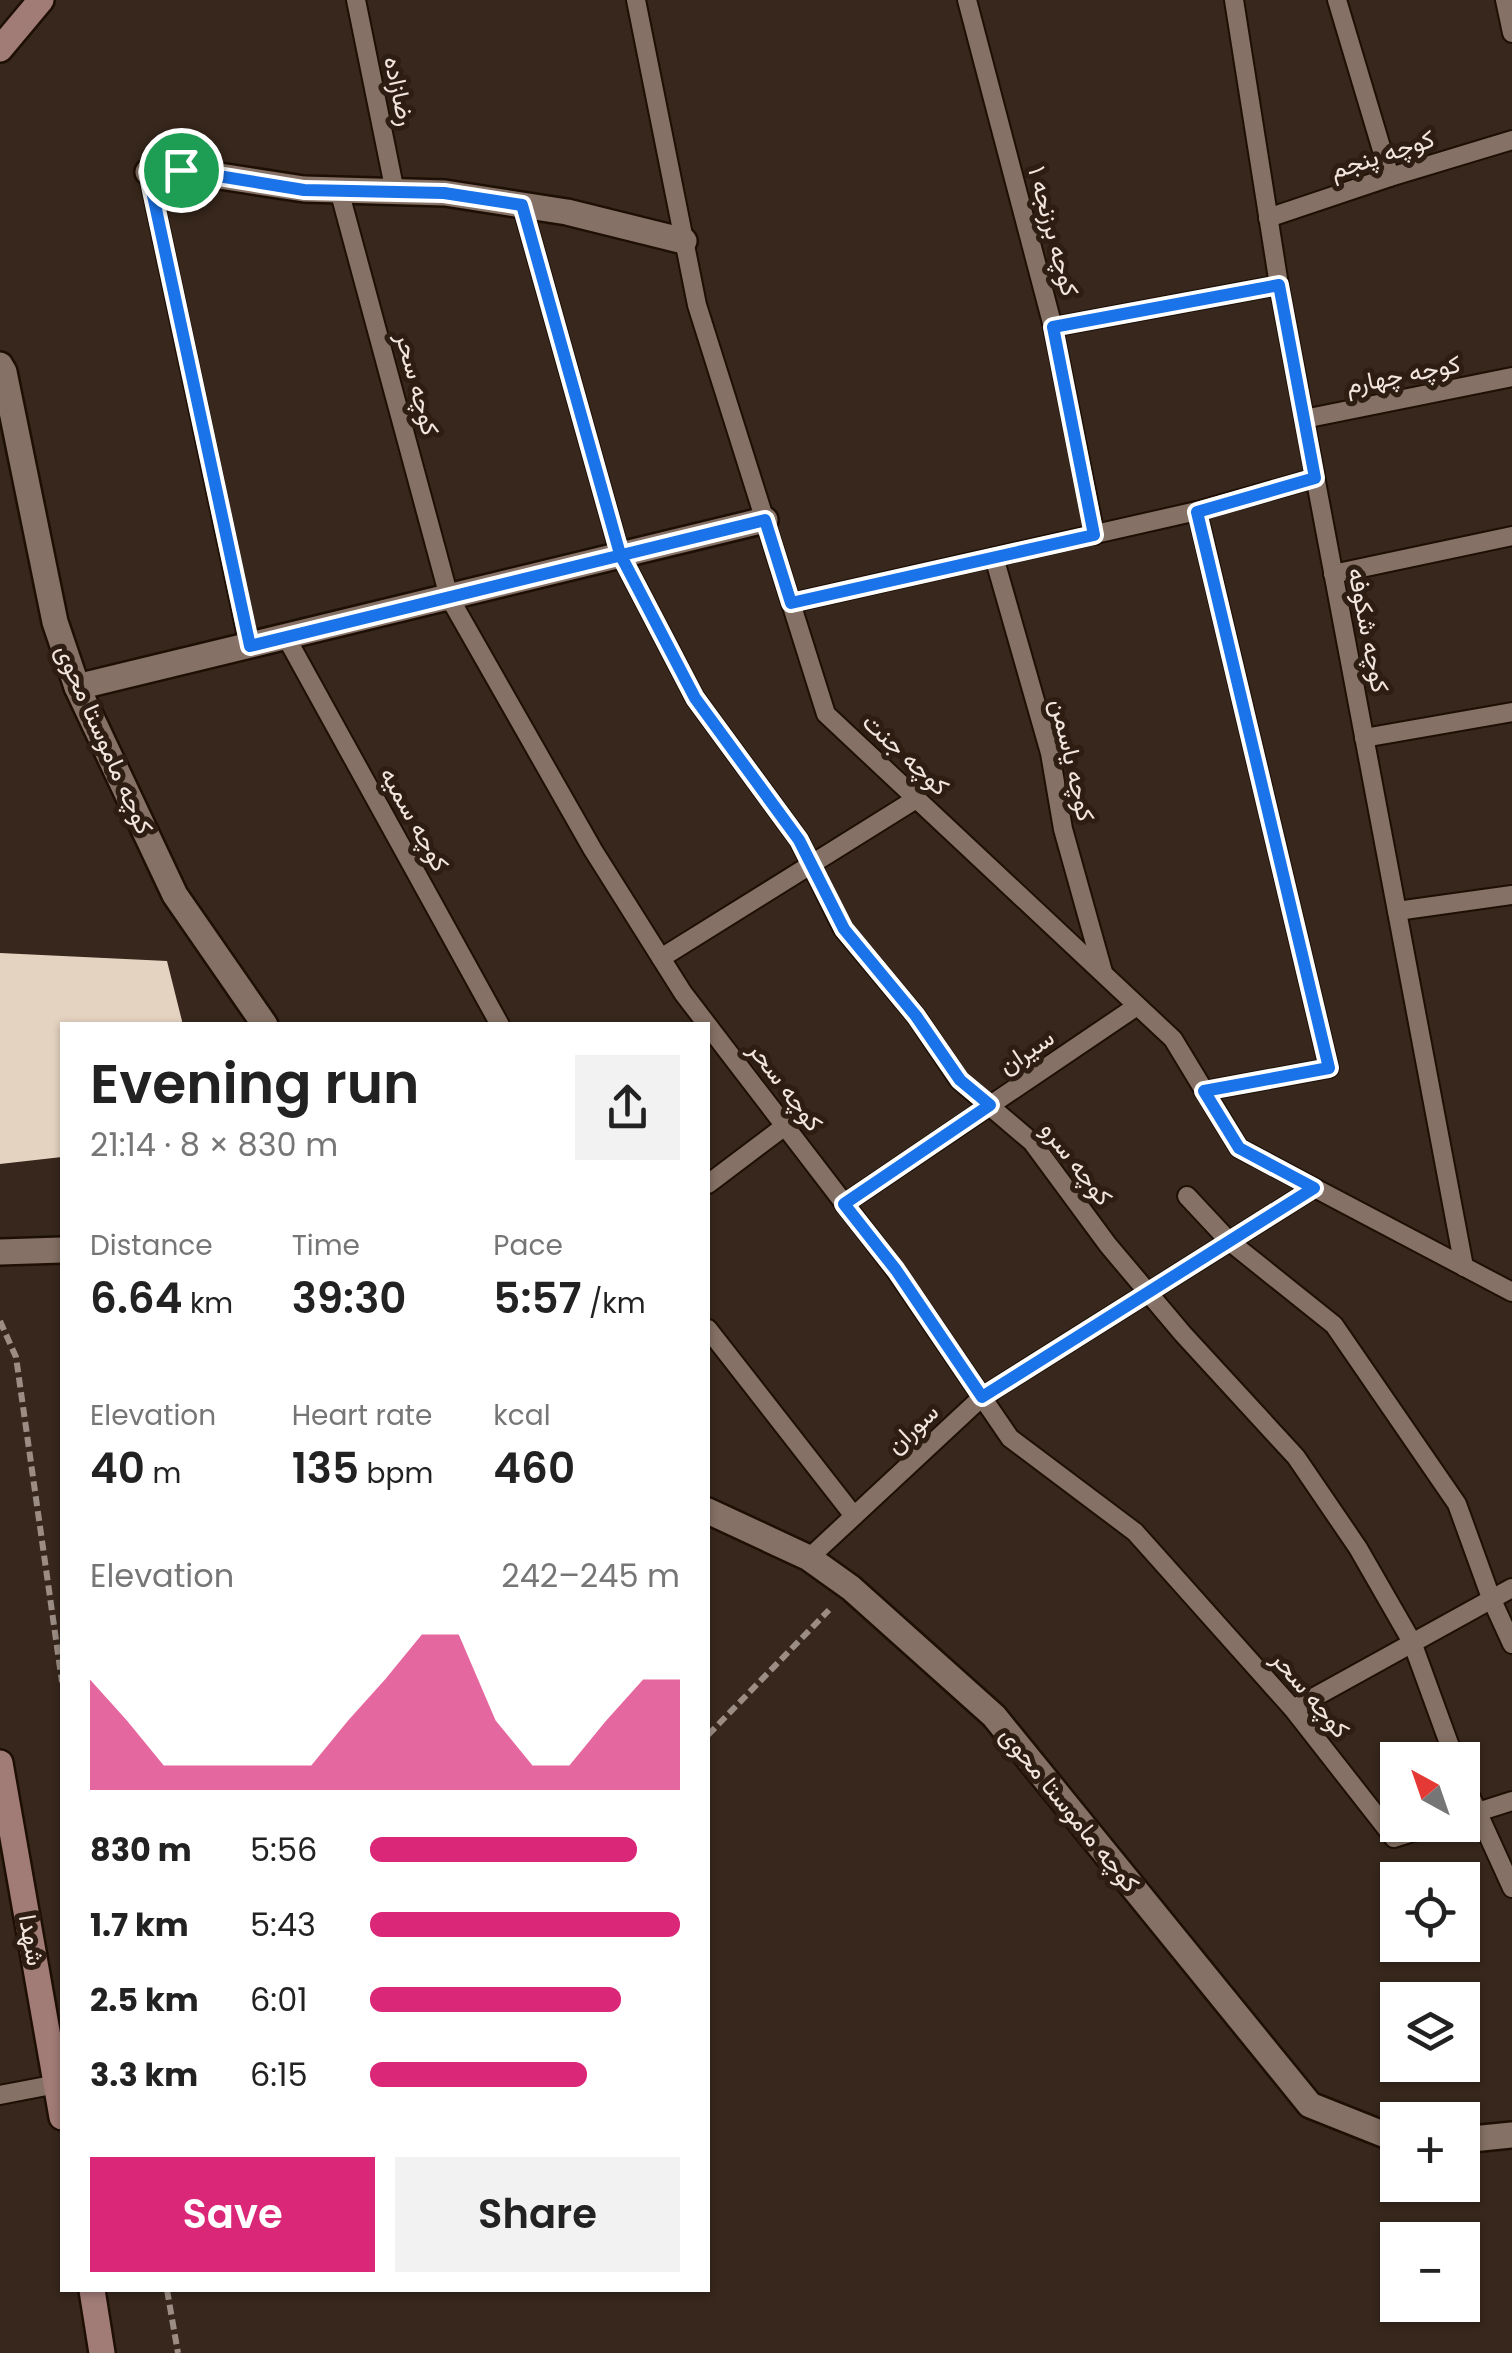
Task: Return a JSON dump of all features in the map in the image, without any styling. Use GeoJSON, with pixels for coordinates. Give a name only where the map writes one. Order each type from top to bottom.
{"type":"FeatureCollection","features":[{"type":"Feature","properties":{"kind":"main road"},"geometry":{"type":"LineString","coordinates":[[0,48],[42,0]]}},
{"type":"Feature","properties":{"kind":"main road","name":"شهدا"},"geometry":{"type":"LineString","coordinates":[[0,1763],[60,2104]]}},
{"type":"Feature","properties":{"kind":"main road"},"geometry":{"type":"LineString","coordinates":[[92,2292],[102,2353]]}},
{"type":"Feature","properties":{"kind":"street"},"geometry":{"type":"LineString","coordinates":[[148,172],[181,170],[304,190],[444,193],[568,212],[684,242]]}},
{"type":"Feature","properties":{"kind":"street","name":"کوچه ماموستا محوی"},"geometry":{"type":"LineString","coordinates":[[0,366],[55,622],[77,688],[175,895],[263,1022]]}},
{"type":"Feature","properties":{"kind":"street"},"geometry":{"type":"LineString","coordinates":[[77,688],[765,520]]}},
{"type":"Feature","properties":{"kind":"street"},"geometry":{"type":"LineString","coordinates":[[0,1252],[60,1250]]}},
{"type":"Feature","properties":{"kind":"street","name":"کوچه ماموستا محوی"},"geometry":{"type":"LineString","coordinates":[[710,1512],[809,1558],[851,1588],[994,1716],[1310,2105],[1380,2133]]}},
{"type":"Feature","properties":{"kind":"street"},"geometry":{"type":"LineString","coordinates":[[1480,2138],[1512,2135]]}},
{"type":"Feature","properties":{"kind":"lane","name":"رضازاده"},"geometry":{"type":"LineString","coordinates":[[356,0],[396,192]]}},
{"type":"Feature","properties":{"kind":"lane","name":"کوچه جنت"},"geometry":{"type":"LineString","coordinates":[[636,0],[696,305],[826,714],[1173,1039],[1239,1148],[1512,1292]]}},
{"type":"Feature","properties":{"kind":"lane","name":"کوچه برزنجه ۱"},"geometry":{"type":"LineString","coordinates":[[967,0],[1053,327],[1094,535]]}},
{"type":"Feature","properties":{"kind":"lane","name":"کوچه شکوفه"},"geometry":{"type":"LineString","coordinates":[[1234,0],[1279,285],[1464,1267]]}},
{"type":"Feature","properties":{"kind":"lane"},"geometry":{"type":"LineString","coordinates":[[1337,0],[1390,176]]}},
{"type":"Feature","properties":{"kind":"lane"},"geometry":{"type":"LineString","coordinates":[[1505,0],[1512,33]]}},
{"type":"Feature","properties":{"kind":"lane","name":"کوچه پنجم"},"geometry":{"type":"LineString","coordinates":[[1268,218],[1512,140]]}},
{"type":"Feature","properties":{"kind":"lane"},"geometry":{"type":"LineString","coordinates":[[148,172],[250,646]]}},
{"type":"Feature","properties":{"kind":"lane","name":"کوچه سحر"},"geometry":{"type":"LineString","coordinates":[[339,190],[449,597],[593,850],[706,1022]]}},
{"type":"Feature","properties":{"kind":"lane","name":"کوچه سرو"},"geometry":{"type":"LineString","coordinates":[[522,205],[620,554],[695,698],[799,840],[844,929],[916,1016],[960,1080],[1032,1142],[1108,1245],[1296,1457],[1358,1548],[1412,1642],[1448,1742]]}},
{"type":"Feature","properties":{"kind":"lane"},"geometry":{"type":"LineString","coordinates":[[1053,327],[1279,285]]}},
{"type":"Feature","properties":{"kind":"lane","name":"کوچه چهارم"},"geometry":{"type":"LineString","coordinates":[[1304,419],[1512,377]]}},
{"type":"Feature","properties":{"kind":"lane"},"geometry":{"type":"LineString","coordinates":[[791,603],[1197,512],[1315,478]]}},
{"type":"Feature","properties":{"kind":"lane"},"geometry":{"type":"LineString","coordinates":[[1197,512],[1329,1068],[1204,1091]]}},
{"type":"Feature","properties":{"kind":"lane"},"geometry":{"type":"LineString","coordinates":[[1333,574],[1512,536]]}},
{"type":"Feature","properties":{"kind":"lane","name":"کوچه یاسمن"},"geometry":{"type":"LineString","coordinates":[[994,557],[1050,752],[1063,829],[1104,975]]}},
{"type":"Feature","properties":{"kind":"lane","name":"کوچه سمیه"},"geometry":{"type":"LineString","coordinates":[[286,637],[498,1022]]}},
{"type":"Feature","properties":{"kind":"lane"},"geometry":{"type":"LineString","coordinates":[[1364,738],[1512,712]]}},
{"type":"Feature","properties":{"kind":"lane"},"geometry":{"type":"LineString","coordinates":[[661,958],[916,799]]}},
{"type":"Feature","properties":{"kind":"lane"},"geometry":{"type":"LineString","coordinates":[[1397,912],[1512,895]]}},
{"type":"Feature","properties":{"kind":"lane","name":"سیران"},"geometry":{"type":"LineString","coordinates":[[844,1204],[1137,1006]]}},
{"type":"Feature","properties":{"kind":"lane","name":"کوچه سحر"},"geometry":{"type":"LineString","coordinates":[[710,1027],[896,1270],[1010,1438],[1135,1532],[1294,1709],[1380,1820]]}},
{"type":"Feature","properties":{"kind":"lane"},"geometry":{"type":"LineString","coordinates":[[710,1182],[785,1126]]}},
{"type":"Feature","properties":{"kind":"lane","name":"سوران"},"geometry":{"type":"LineString","coordinates":[[809,1558],[982,1397],[1314,1188]]}},
{"type":"Feature","properties":{"kind":"lane"},"geometry":{"type":"LineString","coordinates":[[1186,1196],[1228,1241],[1334,1325],[1457,1504],[1512,1644]]}},
{"type":"Feature","properties":{"kind":"lane"},"geometry":{"type":"LineString","coordinates":[[710,1332],[854,1516]]}},
{"type":"Feature","properties":{"kind":"lane"},"geometry":{"type":"LineString","coordinates":[[1294,1709],[1512,1588]]}},
{"type":"Feature","properties":{"kind":"lane"},"geometry":{"type":"LineString","coordinates":[[1480,1811],[1512,1801]]}},
{"type":"Feature","properties":{"kind":"lane"},"geometry":{"type":"LineString","coordinates":[[1480,1832],[1512,1888]]}},
{"type":"Feature","properties":{"kind":"lane"},"geometry":{"type":"LineString","coordinates":[[0,2096],[57,2084]]}},
{"type":"Feature","properties":{"kind":"path"},"geometry":{"type":"LineString","coordinates":[[0,1320],[16,1357],[60,1668]]}},
{"type":"Feature","properties":{"kind":"path"},"geometry":{"type":"LineString","coordinates":[[710,1733],[851,1588]]}},
{"type":"Feature","properties":{"kind":"path"},"geometry":{"type":"LineString","coordinates":[[167,2292],[178,2353]]}},
{"type":"Feature","properties":{"kind":"building"},"geometry":{"type":"Polygon","coordinates":[[[0,953],[167,961],[182,1022],[60,1022],[60,1157],[0,1164],[0,953]]]}},
{"type":"Feature","properties":{"kind":"route"},"geometry":{"type":"LineString","coordinates":[[181,170],[148,172],[250,646],[620,554],[765,520],[791,603],[1094,535],[1053,327],[1279,285],[1315,478],[1197,512],[1329,1068],[1204,1091],[1239,1148],[1314,1188],[982,1397],[896,1270],[844,1204],[990,1105],[960,1080],[916,1016],[844,929],[799,840],[695,698],[620,554],[522,205],[444,193],[304,190],[181,170]]}}]}
